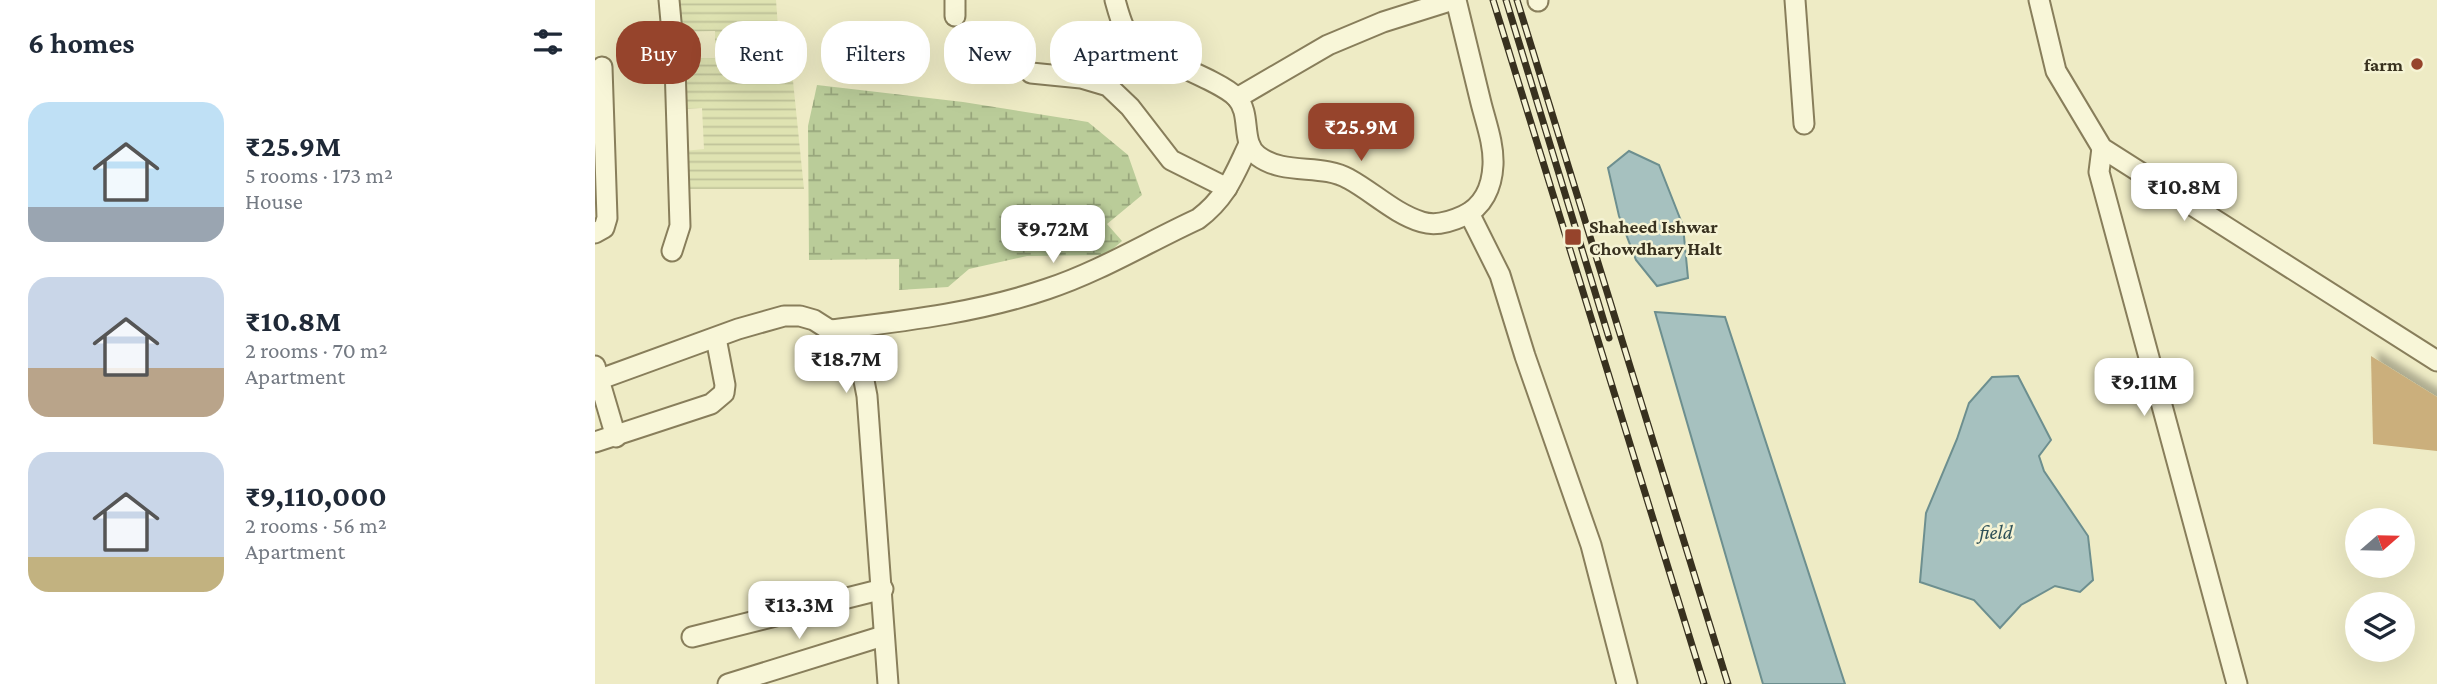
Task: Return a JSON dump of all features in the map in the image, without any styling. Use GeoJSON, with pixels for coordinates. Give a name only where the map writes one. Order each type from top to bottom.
{"type":"FeatureCollection","features":[{"type":"Feature","properties":{"kind":"street"},"geometry":{"type":"LineString","coordinates":[[669,0],[675,65],[680,226],[672,251]]}},
{"type":"Feature","properties":{"kind":"street"},"geometry":{"type":"LineString","coordinates":[[1115,0],[1124,31],[1130,40],[1237,98],[1245,112],[1249,144],[1255,154],[1270,163],[1287,168],[1327,170],[1341,175],[1411,218],[1425,223],[1455,220],[1481,204],[1487,193],[1493,155],[1454,0],[1383,22],[1328,45],[1237,98]]}},
{"type":"Feature","properties":{"kind":"street"},"geometry":{"type":"LineString","coordinates":[[1795,0],[1804,124]]}},
{"type":"Feature","properties":{"kind":"street"},"geometry":{"type":"LineString","coordinates":[[2039,0],[2056,71],[2102,148],[2437,361]]}},
{"type":"Feature","properties":{"kind":"street"},"geometry":{"type":"LineString","coordinates":[[595,233],[604,229],[607,218],[602,67]]}},
{"type":"Feature","properties":{"kind":"street"},"geometry":{"type":"LineString","coordinates":[[1036,74],[1081,78],[1108,86],[1130,107],[1171,160],[1227,188]]}},
{"type":"Feature","properties":{"kind":"street"},"geometry":{"type":"LineString","coordinates":[[831,330],[961,312],[1048,289],[1084,275],[1198,219],[1220,200],[1249,144]]}},
{"type":"Feature","properties":{"kind":"street"},"geometry":{"type":"LineString","coordinates":[[2102,148],[2098,172],[2237,684]]}},
{"type":"Feature","properties":{"kind":"street"},"geometry":{"type":"LineString","coordinates":[[1469,213],[1500,275],[1525,356],[1591,545],[1627,684]]}},
{"type":"Feature","properties":{"kind":"street"},"geometry":{"type":"LineString","coordinates":[[615,437],[597,375],[784,316],[800,316],[814,320],[850,343],[859,355],[863,370],[883,589],[883,636],[888,684]]}},
{"type":"Feature","properties":{"kind":"street"},"geometry":{"type":"LineString","coordinates":[[595,442],[699,409],[719,398],[724,393],[725,385],[716,338]]}},
{"type":"Feature","properties":{"kind":"street"},"geometry":{"type":"LineString","coordinates":[[692,636],[883,589]]}},
{"type":"Feature","properties":{"kind":"street"},"geometry":{"type":"LineString","coordinates":[[728,684],[883,636]]}},
{"type":"Feature","properties":{"kind":"green space"},"geometry":{"type":"Polygon","coordinates":[[[667,0],[776,0],[778,21],[715,21],[715,31],[701,31],[701,21],[669,21],[667,0]]]}},
{"type":"Feature","properties":{"kind":"green space"},"geometry":{"type":"Polygon","coordinates":[[[701,58],[715,58],[715,84],[793,84],[804,189],[672,189],[673,152],[704,149],[702,108],[668,110],[668,84],[701,84],[701,58]]]}},
{"type":"Feature","properties":{"kind":"green space"},"geometry":{"type":"Polygon","coordinates":[[[817,85],[963,102],[1088,122],[1128,155],[1142,195],[1107,224],[1122,241],[1106,255],[1027,256],[969,269],[948,287],[899,290],[899,259],[809,260],[808,126],[817,85]]]}},
{"type":"Feature","properties":{"kind":"water"},"geometry":{"type":"Polygon","coordinates":[[[1629,151],[1659,165],[1683,226],[1688,278],[1657,286],[1636,260],[1619,216],[1608,168],[1629,151]]]}},
{"type":"Feature","properties":{"kind":"water"},"geometry":{"type":"Polygon","coordinates":[[[1655,312],[1725,317],[1845,684],[1763,684],[1655,312]]]}},
{"type":"Feature","properties":{"kind":"water","name":"field"},"geometry":{"type":"Polygon","coordinates":[[[2018,376],[2051,440],[2039,456],[2044,471],[2088,536],[2093,580],[2080,592],[2055,586],[2021,605],[2000,628],[1974,600],[1920,582],[1926,513],[1969,403],[1992,377],[2018,376]]]}},
{"type":"Feature","properties":{"kind":"building"},"geometry":{"type":"Polygon","coordinates":[[[2371,356],[2437,397],[2437,451],[2373,444],[2371,356]]]}},
{"type":"Feature","properties":{"kind":"railway"},"geometry":{"type":"LineString","coordinates":[[1493,0],[1704,684]]}},
{"type":"Feature","properties":{"kind":"railway"},"geometry":{"type":"LineString","coordinates":[[1506,0],[1609,338]]}},
{"type":"Feature","properties":{"kind":"railway"},"geometry":{"type":"LineString","coordinates":[[1517,0],[1728,684]]}},
{"type":"Feature","properties":{"kind":"place","name":"farm"},"geometry":{"type":"Point","coordinates":[2417,64]}},
{"type":"Feature","properties":{"kind":"place","name":"Shaheed Ishwar Chowdhary Halt"},"geometry":{"type":"Point","coordinates":[1573,237]}}]}
